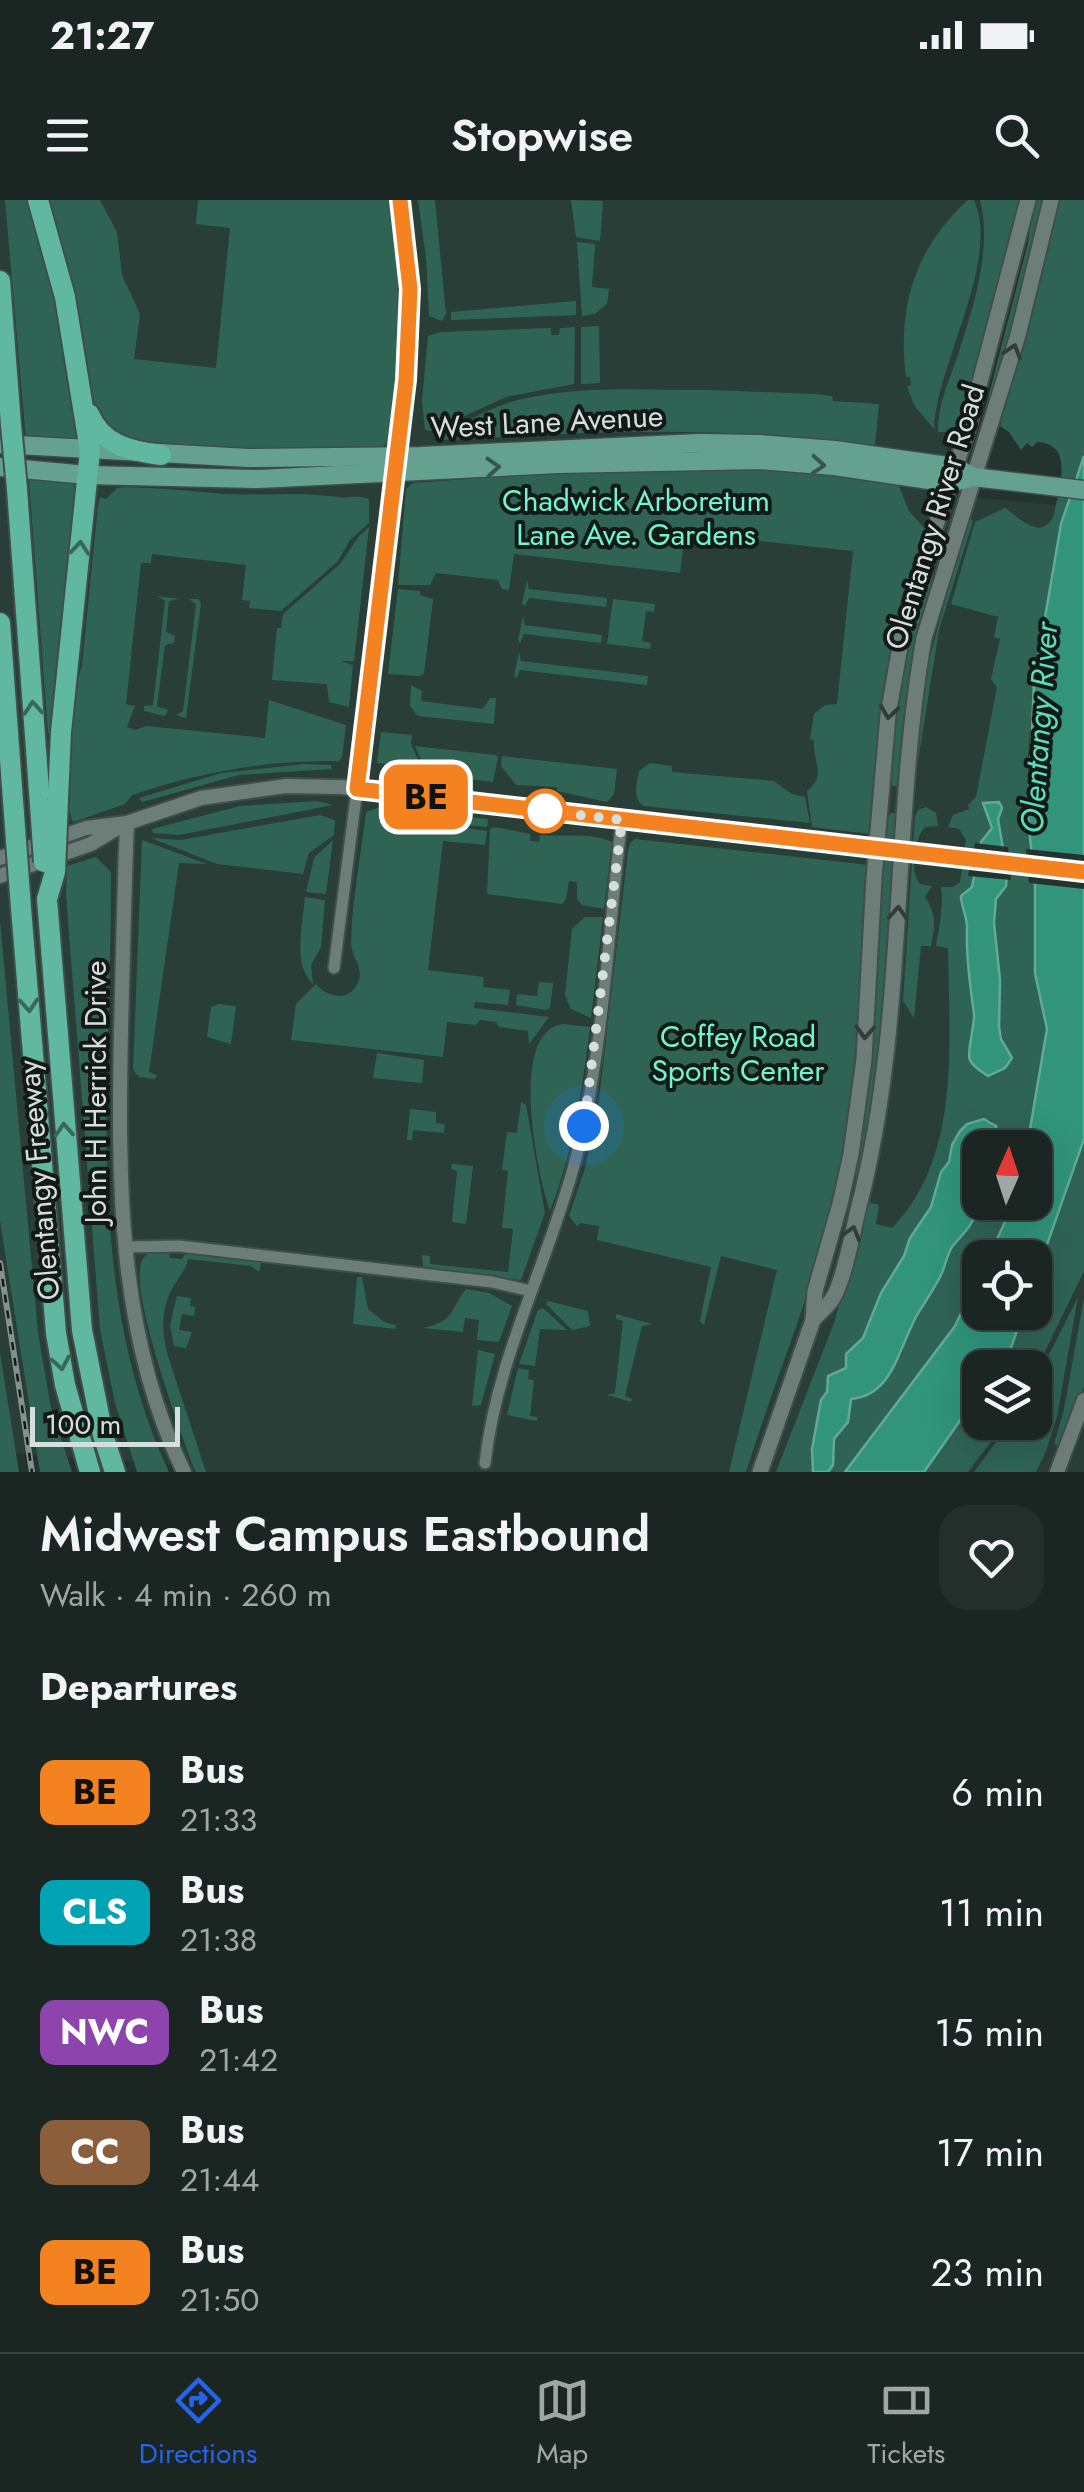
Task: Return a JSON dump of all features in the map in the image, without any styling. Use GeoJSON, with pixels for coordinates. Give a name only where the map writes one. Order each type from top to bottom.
{"type":"FeatureCollection","features":[{"type":"Feature","properties":{"kind":"highway"},"geometry":{"type":"LineString","coordinates":[[38,200],[65,297],[90,451],[61,732],[49,802]]}},
{"type":"Feature","properties":{"kind":"highway"},"geometry":{"type":"LineString","coordinates":[[0,281],[49,802]]}},
{"type":"Feature","properties":{"kind":"highway"},"geometry":{"type":"LineString","coordinates":[[82,394],[94,425],[112,442],[161,455]]}},
{"type":"Feature","properties":{"kind":"highway","name":"Olentangy Freeway"},"geometry":{"type":"LineString","coordinates":[[0,623],[56,1333],[65,1384],[90,1472]]}},
{"type":"Feature","properties":{"kind":"highway"},"geometry":{"type":"LineString","coordinates":[[0,774],[14,814]]}},
{"type":"Feature","properties":{"kind":"highway","name":"Olentangy Freeway"},"geometry":{"type":"LineString","coordinates":[[49,802],[55,872],[47,899],[82,1330],[103,1435],[115,1472]]}},
{"type":"Feature","properties":{"kind":"main road","name":"Olentangy River Road"},"geometry":{"type":"LineString","coordinates":[[760,1472],[813,1320],[815,1291],[840,1204],[859,1106],[880,795],[893,680],[905,618],[1001,310],[1028,200]]}},
{"type":"Feature","properties":{"kind":"main road","name":"Olentangy River Road"},"geometry":{"type":"LineString","coordinates":[[813,1320],[834,1296],[875,1148],[894,1000],[916,684],[924,638],[1018,336],[1051,200]]}},
{"type":"Feature","properties":{"kind":"main road","name":"West Lane Avenue"},"geometry":{"type":"LineString","coordinates":[[0,467],[87,475],[259,479],[679,443],[758,444],[836,450],[952,475],[1084,490]]}},
{"type":"Feature","properties":{"kind":"main road","name":"West Lane Avenue"},"geometry":{"type":"LineString","coordinates":[[0,444],[397,465]]}},
{"type":"Feature","properties":{"kind":"street"},"geometry":{"type":"LineString","coordinates":[[334,968],[397,465],[410,328],[408,251],[400,200]]}},
{"type":"Feature","properties":{"kind":"street"},"geometry":{"type":"LineString","coordinates":[[0,858],[86,828],[126,823],[201,798],[286,786],[357,789],[1084,872]]}},
{"type":"Feature","properties":{"kind":"street"},"geometry":{"type":"LineString","coordinates":[[485,1463],[498,1385],[562,1204],[584,1126],[622,820]]}},
{"type":"Feature","properties":{"kind":"street"},"geometry":{"type":"LineString","coordinates":[[0,876],[91,844],[126,823]]}},
{"type":"Feature","properties":{"kind":"street","name":"John H Herrick Drive"},"geometry":{"type":"LineString","coordinates":[[126,823],[118,1139],[124,1247],[141,1342],[167,1433],[184,1472]]}},
{"type":"Feature","properties":{"kind":"street"},"geometry":{"type":"LineString","coordinates":[[124,1247],[179,1246],[492,1282],[531,1292]]}},
{"type":"Feature","properties":{"kind":"street"},"geometry":{"type":"LineString","coordinates":[[1057,1472],[1084,1400]]}},
{"type":"Feature","properties":{"kind":"shaded area"},"geometry":{"type":"Polygon","coordinates":[[[0,200],[1017,200],[981,350],[933,493],[1084,508],[1084,1472],[184,1472],[181,1466],[165,1464],[2,1453],[0,1472],[0,200]]]}},
{"type":"Feature","properties":{"kind":"green space"},"geometry":{"type":"Polygon","coordinates":[[[5,200],[33,200],[50,256],[82,441],[26,440],[5,200]]]}},
{"type":"Feature","properties":{"kind":"green space"},"geometry":{"type":"Polygon","coordinates":[[[45,200],[100,200],[117,232],[122,275],[140,314],[134,359],[216,368],[230,228],[196,224],[198,200],[389,200],[399,313],[395,397],[387,444],[376,449],[254,452],[129,445],[96,417],[86,388],[85,358],[66,261],[45,200]]]}},
{"type":"Feature","properties":{"kind":"green space"},"geometry":{"type":"Polygon","coordinates":[[[418,200],[435,200],[446,314],[442,321],[429,316],[418,200]]]}},
{"type":"Feature","properties":{"kind":"green space"},"geometry":{"type":"Polygon","coordinates":[[[571,200],[603,201],[600,241],[576,237],[571,200]]]}},
{"type":"Feature","properties":{"kind":"green space"},"geometry":{"type":"Polygon","coordinates":[[[968,200],[974,200],[980,225],[979,253],[974,282],[937,403],[934,429],[914,405],[907,386],[911,385],[910,377],[906,377],[904,327],[914,280],[923,259],[935,238],[968,200]]]}},
{"type":"Feature","properties":{"kind":"green space"},"geometry":{"type":"Polygon","coordinates":[[[980,200],[1019,200],[985,339],[956,432],[938,432],[943,399],[980,274],[984,236],[980,200]]]}},
{"type":"Feature","properties":{"kind":"green space"},"geometry":{"type":"Polygon","coordinates":[[[1034,200],[1045,200],[1031,264],[980,442],[977,441],[1028,243],[1034,200]]]}},
{"type":"Feature","properties":{"kind":"green space"},"geometry":{"type":"Polygon","coordinates":[[[1055,200],[1084,200],[1084,456],[1070,489],[1052,570],[1034,682],[1028,755],[1035,973],[1047,1029],[1030,1130],[996,1130],[992,1121],[985,1119],[967,1124],[962,1130],[941,1172],[931,1207],[881,1293],[863,1338],[846,1354],[846,1368],[826,1383],[813,1472],[776,1472],[834,1323],[868,1202],[879,1205],[876,1224],[892,1228],[915,1199],[941,1132],[947,1096],[950,1021],[948,948],[936,946],[941,887],[953,887],[960,882],[966,840],[959,829],[948,827],[953,815],[969,809],[976,797],[997,687],[991,679],[1000,639],[994,637],[998,617],[951,604],[975,522],[1005,508],[1031,526],[1043,527],[1054,515],[1061,481],[1057,451],[1037,442],[1032,447],[1027,443],[1021,450],[1000,426],[1055,200]],[[983,804],[992,828],[981,842],[972,887],[961,896],[967,923],[974,1014],[970,1060],[1011,1062],[999,1027],[1000,980],[994,923],[1001,889],[1002,833],[997,819],[983,804]]]}},
{"type":"Feature","properties":{"kind":"green space"},"geometry":{"type":"Polygon","coordinates":[[[577,242],[595,244],[592,287],[609,289],[607,304],[595,314],[582,316],[577,242]]]}},
{"type":"Feature","properties":{"kind":"green space"},"geometry":{"type":"Polygon","coordinates":[[[576,301],[576,315],[451,320],[451,312],[576,301]]]}},
{"type":"Feature","properties":{"kind":"green space"},"geometry":{"type":"Polygon","coordinates":[[[599,326],[600,383],[581,384],[581,327],[599,326]]]}},
{"type":"Feature","properties":{"kind":"green space"},"geometry":{"type":"Polygon","coordinates":[[[575,327],[574,384],[506,397],[432,431],[425,430],[422,401],[428,336],[440,332],[551,328],[551,335],[559,335],[560,328],[575,327]]]}},
{"type":"Feature","properties":{"kind":"green space"},"geometry":{"type":"Polygon","coordinates":[[[612,389],[816,394],[832,396],[833,401],[879,404],[875,446],[712,432],[442,440],[439,435],[498,407],[541,395],[612,389]]]}},
{"type":"Feature","properties":{"kind":"green space","name":"Chadwick Arboretum Lane Ave. Gardens"},"geometry":{"type":"Polygon","coordinates":[[[579,471],[791,471],[898,484],[909,511],[926,530],[887,676],[870,834],[812,827],[807,791],[818,773],[814,740],[810,739],[814,714],[825,705],[837,704],[853,551],[685,533],[680,573],[514,554],[509,590],[502,589],[498,580],[436,573],[430,585],[398,585],[406,489],[413,483],[579,471]]]}},
{"type":"Feature","properties":{"kind":"green space"},"geometry":{"type":"Polygon","coordinates":[[[29,480],[72,482],[79,486],[56,733],[48,733],[29,480]]]}},
{"type":"Feature","properties":{"kind":"green space"},"geometry":{"type":"Polygon","coordinates":[[[117,488],[369,499],[369,523],[350,540],[338,561],[281,611],[249,608],[250,601],[242,600],[246,565],[152,554],[151,563],[141,563],[126,704],[135,706],[127,727],[265,738],[269,700],[346,725],[339,761],[260,765],[209,774],[132,795],[125,804],[73,822],[66,767],[82,665],[98,505],[100,497],[106,499],[117,488]]]}},
{"type":"Feature","properties":{"kind":"green space"},"geometry":{"type":"Polygon","coordinates":[[[968,519],[973,521],[939,630],[914,786],[927,667],[968,519]]]}},
{"type":"Feature","properties":{"kind":"green space"},"geometry":{"type":"Polygon","coordinates":[[[369,527],[354,661],[341,661],[353,665],[349,707],[329,702],[327,684],[272,680],[277,628],[281,628],[283,614],[340,564],[369,527]]]}},
{"type":"Feature","properties":{"kind":"green space"},"geometry":{"type":"Polygon","coordinates":[[[938,541],[909,671],[899,786],[893,786],[890,781],[897,700],[909,630],[938,541]]]}},
{"type":"Feature","properties":{"kind":"green space"},"geometry":{"type":"Polygon","coordinates":[[[527,580],[529,589],[607,598],[606,607],[529,598],[525,606],[522,604],[527,580]]]}},
{"type":"Feature","properties":{"kind":"green space"},"geometry":{"type":"Polygon","coordinates":[[[398,589],[420,591],[420,595],[433,599],[424,674],[420,676],[388,674],[398,589]]]}},
{"type":"Feature","properties":{"kind":"green space"},"geometry":{"type":"Polygon","coordinates":[[[157,596],[179,599],[169,601],[166,632],[175,636],[174,643],[165,645],[157,706],[168,710],[165,716],[144,711],[144,706],[153,705],[165,601],[157,596]]]}},
{"type":"Feature","properties":{"kind":"green space"},"geometry":{"type":"Polygon","coordinates":[[[189,599],[201,603],[186,718],[176,715],[183,711],[196,604],[189,599]]]}},
{"type":"Feature","properties":{"kind":"green space"},"geometry":{"type":"Polygon","coordinates":[[[613,599],[655,604],[654,612],[646,611],[642,641],[651,643],[650,649],[607,644],[613,599]]]}},
{"type":"Feature","properties":{"kind":"green space"},"geometry":{"type":"Polygon","coordinates":[[[523,616],[525,625],[602,635],[601,643],[524,634],[520,643],[523,616]]]}},
{"type":"Feature","properties":{"kind":"green space"},"geometry":{"type":"Polygon","coordinates":[[[519,652],[521,661],[648,676],[647,685],[520,670],[517,678],[514,676],[519,652]]]}},
{"type":"Feature","properties":{"kind":"green space"},"geometry":{"type":"Polygon","coordinates":[[[411,685],[422,691],[421,701],[483,709],[490,698],[496,698],[494,724],[418,716],[410,706],[411,685]]]}},
{"type":"Feature","properties":{"kind":"green space"},"geometry":{"type":"Polygon","coordinates":[[[381,732],[412,735],[411,744],[422,768],[377,763],[381,732]]]}},
{"type":"Feature","properties":{"kind":"green space"},"geometry":{"type":"Polygon","coordinates":[[[415,746],[495,755],[498,757],[493,782],[427,774],[415,746]]]}},
{"type":"Feature","properties":{"kind":"green space"},"geometry":{"type":"Polygon","coordinates":[[[502,756],[617,769],[614,794],[607,802],[557,791],[557,787],[516,785],[501,766],[502,756]]]}},
{"type":"Feature","properties":{"kind":"green space"},"geometry":{"type":"Polygon","coordinates":[[[650,763],[672,766],[672,772],[774,781],[792,794],[805,797],[810,823],[643,806],[636,794],[637,780],[639,771],[650,763]]]}},
{"type":"Feature","properties":{"kind":"green space"},"geometry":{"type":"Polygon","coordinates":[[[331,765],[332,769],[239,775],[142,802],[139,798],[221,773],[331,765]]]}},
{"type":"Feature","properties":{"kind":"green space"},"geometry":{"type":"Polygon","coordinates":[[[317,801],[333,805],[179,835],[153,833],[152,829],[240,806],[317,801]]]}},
{"type":"Feature","properties":{"kind":"green space"},"geometry":{"type":"Polygon","coordinates":[[[381,807],[488,819],[487,827],[445,823],[487,831],[485,845],[443,841],[428,970],[484,977],[483,987],[510,990],[508,1005],[475,1002],[474,1008],[549,1017],[529,1044],[528,1031],[480,1020],[476,1025],[447,1022],[443,1057],[291,1040],[296,1004],[316,984],[339,996],[351,992],[359,980],[351,943],[355,894],[366,812],[381,807]]]}},
{"type":"Feature","properties":{"kind":"green space"},"geometry":{"type":"Polygon","coordinates":[[[926,807],[936,813],[938,826],[925,827],[921,832],[914,863],[920,884],[932,886],[925,897],[934,927],[931,946],[921,946],[914,1018],[903,1001],[915,817],[918,810],[926,807]]]}},
{"type":"Feature","properties":{"kind":"green space"},"geometry":{"type":"Polygon","coordinates":[[[897,813],[881,1054],[859,1177],[855,1173],[873,1048],[886,818],[897,813]]]}},
{"type":"Feature","properties":{"kind":"green space"},"geometry":{"type":"Polygon","coordinates":[[[320,815],[335,820],[334,835],[309,853],[303,874],[217,864],[151,838],[181,840],[320,815]]]}},
{"type":"Feature","properties":{"kind":"green space"},"geometry":{"type":"Polygon","coordinates":[[[490,829],[530,834],[530,841],[539,842],[540,835],[587,836],[612,842],[604,909],[582,905],[577,899],[577,882],[569,881],[562,904],[487,894],[490,829]]]}},
{"type":"Feature","properties":{"kind":"green space","name":"Coffey Road Sports Center"},"geometry":{"type":"Polygon","coordinates":[[[635,839],[869,865],[858,1039],[840,1169],[812,1278],[746,1472],[729,1472],[777,1270],[721,1256],[704,1325],[700,1321],[711,1267],[597,1240],[599,1226],[577,1226],[569,1216],[585,1168],[598,1108],[628,851],[635,839]]]}},
{"type":"Feature","properties":{"kind":"green space"},"geometry":{"type":"Polygon","coordinates":[[[142,840],[207,864],[179,863],[149,1072],[157,1075],[155,1079],[139,1077],[133,1070],[142,840]]]}},
{"type":"Feature","properties":{"kind":"green space"},"geometry":{"type":"Polygon","coordinates":[[[333,840],[326,894],[306,892],[314,858],[333,840]]]}},
{"type":"Feature","properties":{"kind":"green space"},"geometry":{"type":"Polygon","coordinates":[[[96,857],[111,872],[107,1176],[112,1252],[123,1327],[141,1400],[169,1472],[137,1472],[115,1403],[100,1329],[66,895],[67,866],[96,857]]]}},
{"type":"Feature","properties":{"kind":"green space"},"geometry":{"type":"Polygon","coordinates":[[[305,897],[325,900],[321,947],[311,965],[313,984],[301,955],[305,897]]]}},
{"type":"Feature","properties":{"kind":"green space"},"geometry":{"type":"Polygon","coordinates":[[[585,917],[603,917],[591,1018],[571,1009],[565,995],[572,929],[585,917]]]}},
{"type":"Feature","properties":{"kind":"green space"},"geometry":{"type":"Polygon","coordinates":[[[0,921],[38,1333],[51,1408],[72,1472],[40,1472],[0,1221],[0,921]]]}},
{"type":"Feature","properties":{"kind":"green space"},"geometry":{"type":"Polygon","coordinates":[[[539,982],[553,983],[550,1008],[516,1005],[517,994],[537,996],[539,982]]]}},
{"type":"Feature","properties":{"kind":"green space"},"geometry":{"type":"Polygon","coordinates":[[[236,1006],[231,1044],[207,1037],[211,1007],[236,1006]]]}},
{"type":"Feature","properties":{"kind":"green space"},"geometry":{"type":"Polygon","coordinates":[[[563,1024],[590,1027],[576,1120],[550,1211],[534,1139],[531,1078],[536,1052],[546,1033],[563,1024]]]}},
{"type":"Feature","properties":{"kind":"green space"},"geometry":{"type":"Polygon","coordinates":[[[377,1053],[424,1060],[422,1083],[373,1078],[377,1053]]]}},
{"type":"Feature","properties":{"kind":"green space"},"geometry":{"type":"Polygon","coordinates":[[[521,1102],[526,1105],[545,1213],[521,1280],[423,1267],[422,1255],[430,1256],[430,1264],[508,1272],[513,1229],[502,1228],[508,1171],[502,1170],[507,1132],[517,1133],[521,1102]]]}},
{"type":"Feature","properties":{"kind":"green space"},"geometry":{"type":"Polygon","coordinates":[[[410,1109],[436,1112],[436,1123],[445,1124],[444,1133],[413,1130],[412,1140],[407,1140],[410,1109]]]}},
{"type":"Feature","properties":{"kind":"green space"},"geometry":{"type":"Polygon","coordinates":[[[1084,1139],[1084,1271],[1046,1350],[1010,1350],[1017,1330],[1052,1330],[1052,1240],[1049,1240],[1084,1139]]]}},
{"type":"Feature","properties":{"kind":"green space"},"geometry":{"type":"Polygon","coordinates":[[[452,1164],[473,1166],[466,1224],[452,1222],[457,1171],[451,1169],[452,1164]]]}},
{"type":"Feature","properties":{"kind":"green space"},"geometry":{"type":"Polygon","coordinates":[[[974,1220],[1006,1220],[996,1240],[962,1240],[962,1311],[926,1368],[845,1472],[828,1472],[833,1465],[834,1439],[848,1422],[851,1399],[875,1390],[902,1354],[951,1248],[974,1220]]]}},
{"type":"Feature","properties":{"kind":"green space"},"geometry":{"type":"Polygon","coordinates":[[[169,1250],[170,1258],[182,1259],[186,1252],[261,1263],[259,1272],[251,1266],[188,1259],[165,1307],[167,1353],[206,1472],[196,1472],[193,1466],[142,1300],[140,1277],[144,1257],[169,1250]]]}},
{"type":"Feature","properties":{"kind":"green space"},"geometry":{"type":"Polygon","coordinates":[[[357,1277],[362,1277],[368,1309],[384,1322],[396,1325],[395,1329],[353,1324],[357,1277]]]}},
{"type":"Feature","properties":{"kind":"green space"},"geometry":{"type":"Polygon","coordinates":[[[466,1289],[489,1293],[512,1306],[499,1342],[477,1340],[479,1320],[465,1318],[463,1332],[423,1328],[446,1318],[466,1289]]]}},
{"type":"Feature","properties":{"kind":"green space"},"geometry":{"type":"Polygon","coordinates":[[[177,1296],[191,1298],[190,1306],[195,1307],[194,1316],[182,1314],[179,1330],[192,1332],[186,1348],[174,1346],[170,1325],[177,1296]]]}},
{"type":"Feature","properties":{"kind":"green space"},"geometry":{"type":"Polygon","coordinates":[[[1078,1297],[1052,1432],[1052,1350],[1078,1297]]]}},
{"type":"Feature","properties":{"kind":"green space"},"geometry":{"type":"Polygon","coordinates":[[[1084,1298],[1084,1387],[1060,1448],[1054,1444],[1084,1298]]]}},
{"type":"Feature","properties":{"kind":"green space"},"geometry":{"type":"Polygon","coordinates":[[[548,1301],[588,1311],[590,1326],[572,1330],[546,1304],[548,1301]]]}},
{"type":"Feature","properties":{"kind":"green space"},"geometry":{"type":"Polygon","coordinates":[[[543,1308],[567,1330],[540,1329],[535,1366],[519,1364],[538,1310],[543,1308]]]}},
{"type":"Feature","properties":{"kind":"green space"},"geometry":{"type":"Polygon","coordinates":[[[616,1314],[652,1324],[642,1326],[625,1396],[631,1402],[607,1395],[615,1393],[623,1321],[616,1319],[616,1314]]]}},
{"type":"Feature","properties":{"kind":"green space"},"geometry":{"type":"Polygon","coordinates":[[[478,1350],[495,1354],[481,1405],[472,1406],[478,1350]]]}},
{"type":"Feature","properties":{"kind":"green space"},"geometry":{"type":"Polygon","coordinates":[[[0,1353],[19,1472],[0,1472],[0,1353]]]}},
{"type":"Feature","properties":{"kind":"green space"},"geometry":{"type":"Polygon","coordinates":[[[518,1368],[529,1370],[528,1379],[534,1380],[530,1416],[537,1417],[537,1421],[507,1415],[518,1368]]]}},
{"type":"Feature","properties":{"kind":"green space"},"geometry":{"type":"Polygon","coordinates":[[[962,1418],[962,1440],[992,1440],[968,1472],[924,1472],[962,1418]]]}},
{"type":"Feature","properties":{"kind":"green space"},"geometry":{"type":"Polygon","coordinates":[[[998,1440],[1050,1440],[1036,1472],[974,1472],[998,1440]]]}},
{"type":"Feature","properties":{"kind":"water","name":"Olentangy River"},"geometry":{"type":"Polygon","coordinates":[[[1084,456],[1084,1139],[1049,1240],[997,1240],[1006,1220],[1052,1220],[1052,1130],[1030,1130],[1047,1029],[1035,973],[1035,885],[1028,818],[1034,682],[1061,524],[1084,456]]]}},
{"type":"Feature","properties":{"kind":"water"},"geometry":{"type":"Polygon","coordinates":[[[999,802],[1007,872],[1006,886],[996,899],[994,923],[1000,980],[999,1027],[1012,1058],[1005,1068],[988,1076],[969,1057],[974,1014],[967,923],[961,896],[972,887],[981,842],[992,828],[983,803],[999,802]]]}},
{"type":"Feature","properties":{"kind":"water"},"geometry":{"type":"Polygon","coordinates":[[[984,1119],[996,1126],[996,1130],[962,1130],[962,1220],[973,1220],[950,1250],[886,1380],[865,1396],[851,1399],[848,1422],[834,1439],[833,1465],[828,1472],[813,1472],[812,1449],[828,1376],[846,1368],[846,1354],[863,1338],[881,1293],[931,1207],[952,1145],[960,1131],[967,1124],[984,1119]]]}},
{"type":"Feature","properties":{"kind":"water"},"geometry":{"type":"Polygon","coordinates":[[[962,1311],[962,1330],[1017,1330],[1010,1350],[962,1350],[962,1418],[924,1472],[845,1472],[962,1311]]]}},
{"type":"Feature","properties":{"kind":"pier"},"geometry":{"type":"Polygon","coordinates":[[[975,843],[1008,847],[1011,880],[968,876],[975,843]]]}},
{"type":"Feature","properties":{"kind":"pier"},"geometry":{"type":"Polygon","coordinates":[[[1026,849],[1084,855],[1084,889],[1029,883],[1026,849]]]}},
{"type":"Feature","properties":{"kind":"railway"},"geometry":{"type":"LineString","coordinates":[[0,1263],[32,1472]]}},
{"type":"Feature","properties":{"kind":"bus line","name":"BE"},"geometry":{"type":"LineString","coordinates":[[400,200],[408,251],[410,328],[401,440],[357,789],[1084,872]]}},
{"type":"Feature","properties":{"kind":"route"},"geometry":{"type":"LineString","coordinates":[[545,811],[622,820],[584,1126]]}}]}
